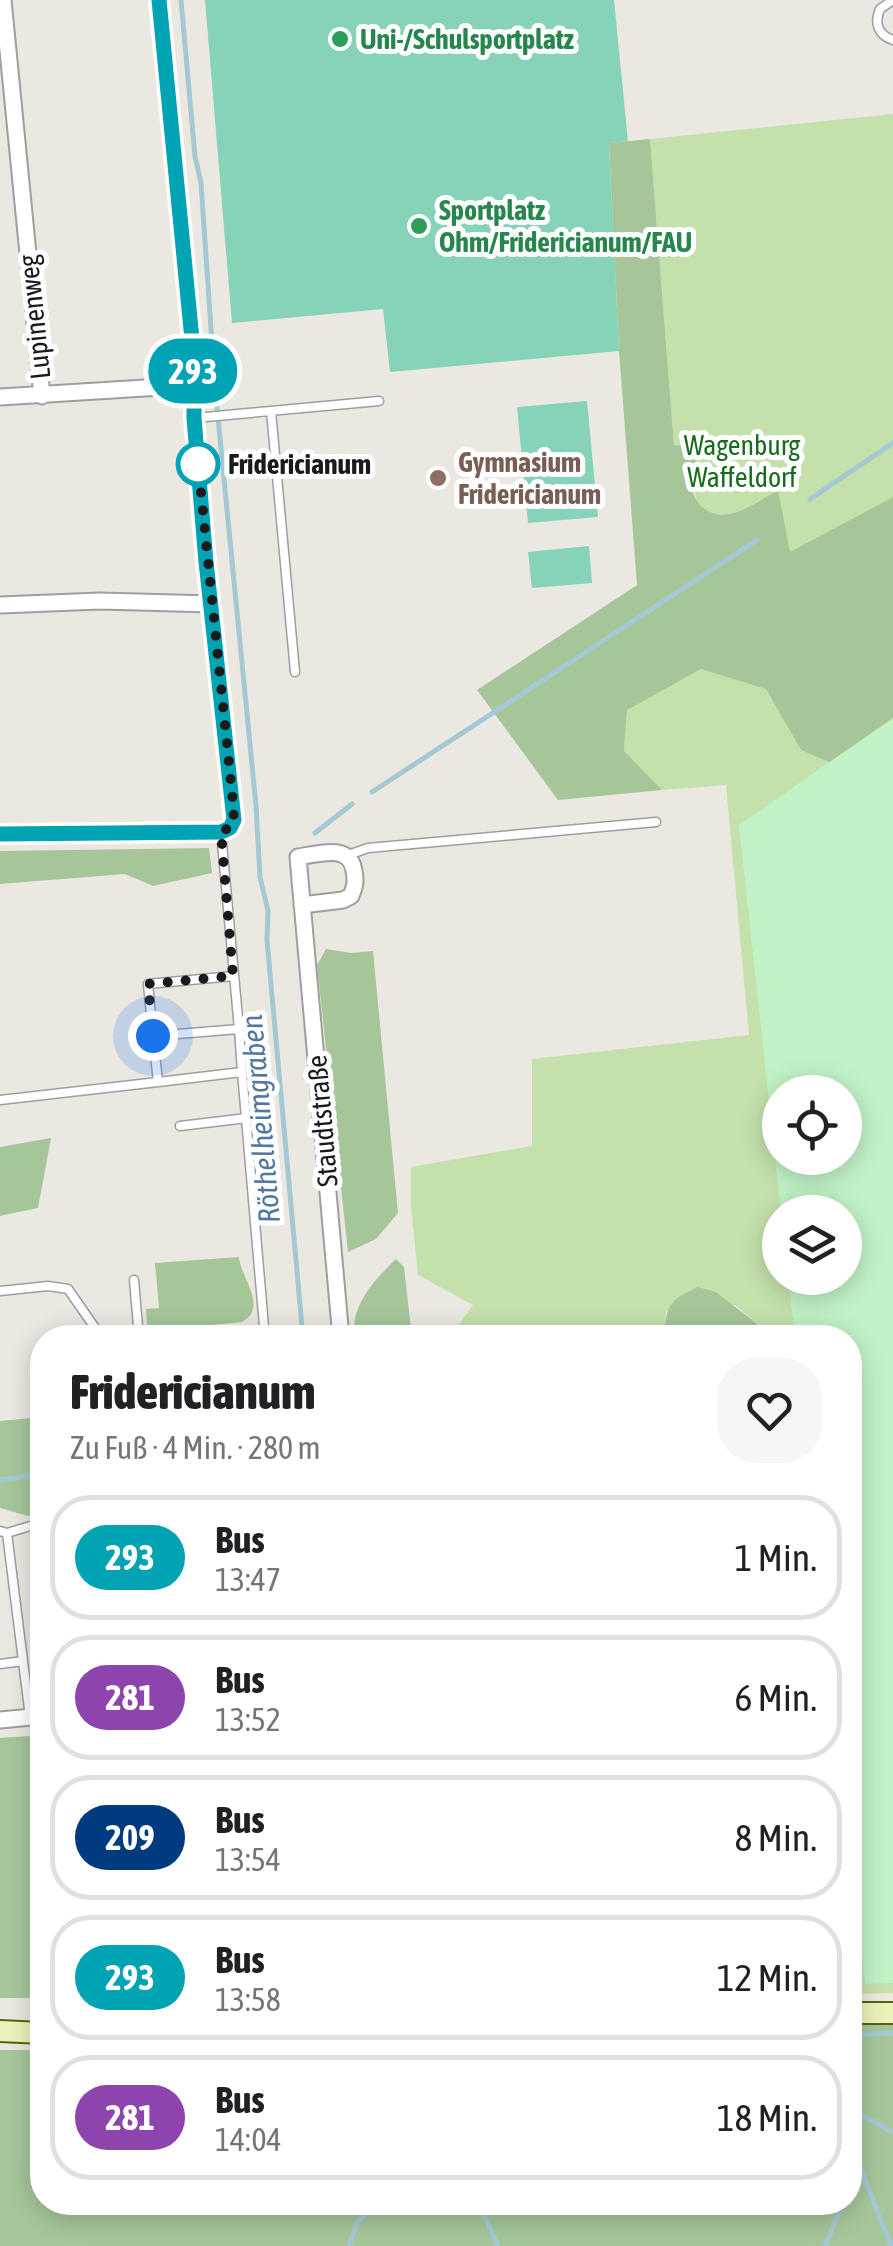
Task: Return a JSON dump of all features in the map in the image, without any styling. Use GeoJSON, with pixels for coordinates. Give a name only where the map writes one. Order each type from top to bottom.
{"type":"FeatureCollection","features":[{"type":"Feature","properties":{"kind":"main road"},"geometry":{"type":"LineString","coordinates":[[862,2014],[893,2013]]}},
{"type":"Feature","properties":{"kind":"main road"},"geometry":{"type":"LineString","coordinates":[[0,2032],[30,2033]]}},
{"type":"Feature","properties":{"kind":"street","name":"Lupinenweg"},"geometry":{"type":"LineString","coordinates":[[3,0],[42,396]]}},
{"type":"Feature","properties":{"kind":"street"},"geometry":{"type":"LineString","coordinates":[[0,834],[226,829],[234,812],[159,0]]}},
{"type":"Feature","properties":{"kind":"street"},"geometry":{"type":"LineString","coordinates":[[0,397],[193,385]]}},
{"type":"Feature","properties":{"kind":"street"},"geometry":{"type":"LineString","coordinates":[[0,605],[100,601],[212,604]]}},
{"type":"Feature","properties":{"kind":"street","name":"Staudtstraße"},"geometry":{"type":"LineString","coordinates":[[341,1325],[298,857],[340,852],[348,856]]}},
{"type":"Feature","properties":{"kind":"street"},"geometry":{"type":"LineString","coordinates":[[302,905],[351,896],[356,882],[354,864],[348,856]]}},
{"type":"Feature","properties":{"kind":"street"},"geometry":{"type":"LineString","coordinates":[[0,1720],[30,1717]]}},
{"type":"Feature","properties":{"kind":"lane"},"geometry":{"type":"LineString","coordinates":[[893,0],[879,3],[877,25],[883,36],[893,40]]}},
{"type":"Feature","properties":{"kind":"lane"},"geometry":{"type":"LineString","coordinates":[[200,417],[379,401]]}},
{"type":"Feature","properties":{"kind":"lane"},"geometry":{"type":"LineString","coordinates":[[271,411],[295,672]]}},
{"type":"Feature","properties":{"kind":"lane"},"geometry":{"type":"LineString","coordinates":[[348,856],[368,848],[656,822]]}},
{"type":"Feature","properties":{"kind":"lane"},"geometry":{"type":"LineString","coordinates":[[226,829],[233,976],[264,1325]]}},
{"type":"Feature","properties":{"kind":"lane"},"geometry":{"type":"LineString","coordinates":[[158,1082],[148,984],[233,976]]}},
{"type":"Feature","properties":{"kind":"lane"},"geometry":{"type":"LineString","coordinates":[[153,1036],[239,1029]]}},
{"type":"Feature","properties":{"kind":"lane"},"geometry":{"type":"LineString","coordinates":[[0,1100],[242,1072]]}},
{"type":"Feature","properties":{"kind":"lane"},"geometry":{"type":"LineString","coordinates":[[180,1126],[247,1118]]}},
{"type":"Feature","properties":{"kind":"lane"},"geometry":{"type":"LineString","coordinates":[[134,1280],[139,1325]]}},
{"type":"Feature","properties":{"kind":"lane"},"geometry":{"type":"LineString","coordinates":[[0,1291],[48,1286],[68,1289],[93,1325]]}},
{"type":"Feature","properties":{"kind":"lane"},"geometry":{"type":"LineString","coordinates":[[30,1526],[3,1532],[30,1691]]}},
{"type":"Feature","properties":{"kind":"lane"},"geometry":{"type":"LineString","coordinates":[[0,1602],[15,1601]]}},
{"type":"Feature","properties":{"kind":"lane"},"geometry":{"type":"LineString","coordinates":[[0,1664],[23,1661]]}},
{"type":"Feature","properties":{"kind":"green space","name":"Sportplatz Ohm/Fridericianum/FAU"},"geometry":{"type":"Polygon","coordinates":[[[205,0],[614,0],[628,141],[609,143],[619,351],[390,372],[383,309],[232,323],[205,0]]]}},
{"type":"Feature","properties":{"kind":"green space","name":"Wagenburg Waffeldorf"},"geometry":{"type":"Polygon","coordinates":[[[893,114],[893,497],[789,553],[734,514],[706,512],[695,496],[699,446],[674,445],[650,139],[893,114]]]}},
{"type":"Feature","properties":{"kind":"green space"},"geometry":{"type":"Polygon","coordinates":[[[650,139],[674,445],[700,446],[691,485],[697,502],[710,512],[730,514],[778,490],[790,552],[893,497],[893,790],[801,750],[766,689],[701,669],[627,710],[624,751],[662,790],[558,800],[477,690],[637,585],[619,351],[609,143],[650,139]]]}},
{"type":"Feature","properties":{"kind":"green space"},"geometry":{"type":"Polygon","coordinates":[[[587,401],[598,517],[528,523],[517,407],[587,401]]]}},
{"type":"Feature","properties":{"kind":"green space"},"geometry":{"type":"Polygon","coordinates":[[[589,546],[592,583],[532,588],[528,552],[589,546]]]}},
{"type":"Feature","properties":{"kind":"green space"},"geometry":{"type":"Polygon","coordinates":[[[701,669],[767,689],[801,750],[893,790],[893,1993],[862,1994],[862,1325],[759,1325],[735,1305],[666,1311],[665,1325],[459,1325],[473,1305],[418,1275],[411,1167],[532,1146],[532,1059],[749,1035],[726,785],[662,790],[624,751],[627,709],[701,669]]]}},
{"type":"Feature","properties":{"kind":"green space"},"geometry":{"type":"Polygon","coordinates":[[[893,718],[893,1983],[865,1984],[862,1956],[862,1325],[794,1325],[790,1295],[862,1295],[862,1195],[779,1195],[777,1175],[862,1175],[862,1075],[766,1075],[739,825],[893,718]]]}},
{"type":"Feature","properties":{"kind":"green space"},"geometry":{"type":"Polygon","coordinates":[[[209,848],[212,873],[153,886],[125,874],[0,884],[0,851],[209,848]]]}},
{"type":"Feature","properties":{"kind":"green space"},"geometry":{"type":"Polygon","coordinates":[[[326,949],[373,951],[398,1213],[376,1239],[348,1252],[317,965],[326,949]]]}},
{"type":"Feature","properties":{"kind":"green space"},"geometry":{"type":"Polygon","coordinates":[[[51,1138],[38,1208],[0,1216],[0,1147],[51,1138]]]}},
{"type":"Feature","properties":{"kind":"green space"},"geometry":{"type":"Polygon","coordinates":[[[239,1257],[253,1301],[250,1316],[242,1322],[212,1325],[147,1325],[146,1309],[159,1308],[155,1263],[239,1257]]]}},
{"type":"Feature","properties":{"kind":"green space"},"geometry":{"type":"Polygon","coordinates":[[[396,1259],[404,1267],[411,1325],[354,1325],[372,1284],[396,1259]]]}},
{"type":"Feature","properties":{"kind":"green space"},"geometry":{"type":"Polygon","coordinates":[[[698,1287],[716,1292],[759,1325],[665,1325],[671,1305],[698,1287]]]}},
{"type":"Feature","properties":{"kind":"green space"},"geometry":{"type":"Polygon","coordinates":[[[30,1418],[30,1516],[0,1508],[0,1421],[30,1418]]]}},
{"type":"Feature","properties":{"kind":"green space"},"geometry":{"type":"Polygon","coordinates":[[[30,1736],[30,1998],[0,1998],[0,1738],[30,1736]]]}},
{"type":"Feature","properties":{"kind":"green space"},"geometry":{"type":"Polygon","coordinates":[[[893,2023],[893,2246],[0,2246],[0,2050],[30,2050],[30,2215],[862,2215],[862,2024],[893,2023]]]}},
{"type":"Feature","properties":{"kind":"waterway","name":"Röthelheimgraben"},"geometry":{"type":"LineString","coordinates":[[181,0],[195,156],[201,183],[215,387],[260,877],[268,911],[267,940],[302,1325]]}},
{"type":"Feature","properties":{"kind":"waterway"},"geometry":{"type":"LineString","coordinates":[[810,499],[893,443]]}},
{"type":"Feature","properties":{"kind":"waterway"},"geometry":{"type":"LineString","coordinates":[[372,792],[757,540]]}},
{"type":"Feature","properties":{"kind":"waterway"},"geometry":{"type":"LineString","coordinates":[[315,833],[352,804]]}},
{"type":"Feature","properties":{"kind":"waterway"},"geometry":{"type":"LineString","coordinates":[[0,1480],[30,1476]]}},
{"type":"Feature","properties":{"kind":"waterway"},"geometry":{"type":"LineString","coordinates":[[862,2034],[893,2033]]}},
{"type":"Feature","properties":{"kind":"waterway"},"geometry":{"type":"LineString","coordinates":[[862,2115],[893,2132]]}},
{"type":"Feature","properties":{"kind":"waterway"},"geometry":{"type":"LineString","coordinates":[[862,2172],[891,2246]]}},
{"type":"Feature","properties":{"kind":"waterway"},"geometry":{"type":"LineString","coordinates":[[349,2246],[357,2223],[365,2215]]}},
{"type":"Feature","properties":{"kind":"waterway"},"geometry":{"type":"LineString","coordinates":[[484,2215],[498,2246]]}},
{"type":"Feature","properties":{"kind":"waterway"},"geometry":{"type":"LineString","coordinates":[[825,2246],[838,2215]]}},
{"type":"Feature","properties":{"kind":"bus line","name":"293"},"geometry":{"type":"LineString","coordinates":[[0,834],[221,832],[228,830],[234,820],[206,562],[194,418],[194,360],[159,0]]}},
{"type":"Feature","properties":{"kind":"place","name":"Uni-/Schulsportplatz"},"geometry":{"type":"Point","coordinates":[340,39]}},
{"type":"Feature","properties":{"kind":"place","name":"Sportplatz Ohm/Fridericianum/FAU"},"geometry":{"type":"Point","coordinates":[419,226]}},
{"type":"Feature","properties":{"kind":"place","name":"Fridericianum"},"geometry":{"type":"Point","coordinates":[198,464]}},
{"type":"Feature","properties":{"kind":"place","name":"Gymnasium Fridericianum"},"geometry":{"type":"Point","coordinates":[438,478]}},
{"type":"Feature","properties":{"kind":"route"},"geometry":{"type":"LineString","coordinates":[[153,1036],[148,984],[233,976],[221,832],[232,826],[234,812],[197,454],[198,464]]}}]}
